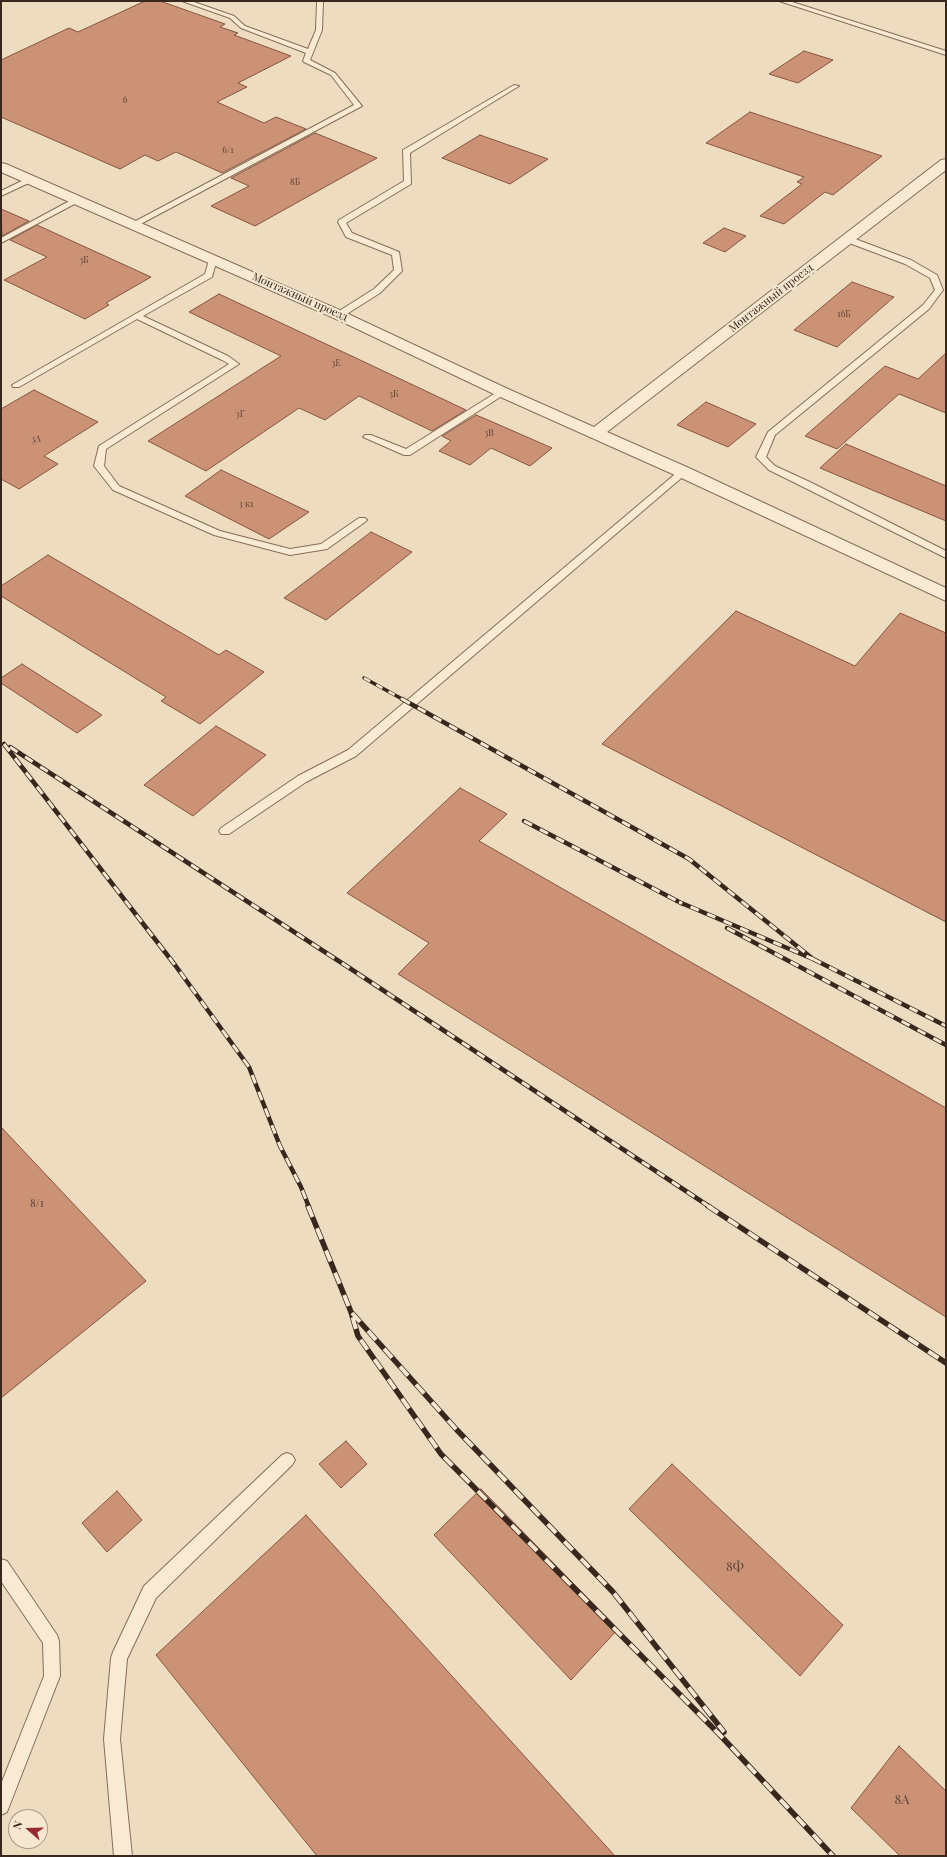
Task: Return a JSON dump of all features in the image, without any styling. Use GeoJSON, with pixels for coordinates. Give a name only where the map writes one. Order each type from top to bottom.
{"type":"FeatureCollection","features":[{"type":"Feature","properties":{"kind":"street","name":"Монтажный проезд"},"geometry":{"type":"LineString","coordinates":[[596,433],[946,163]]}},
{"type":"Feature","properties":{"kind":"street","name":"Монтажный проезд"},"geometry":{"type":"LineString","coordinates":[[1,167],[340,314],[502,392],[683,472],[946,595]]}},
{"type":"Feature","properties":{"kind":"lane"},"geometry":{"type":"LineString","coordinates":[[185,1],[232,17],[243,27],[309,52]]}},
{"type":"Feature","properties":{"kind":"lane"},"geometry":{"type":"LineString","coordinates":[[782,1],[946,53]]}},
{"type":"Feature","properties":{"kind":"lane"},"geometry":{"type":"LineString","coordinates":[[135,225],[358,106],[333,74],[306,61],[319,30],[320,2]]}},
{"type":"Feature","properties":{"kind":"lane"},"geometry":{"type":"LineString","coordinates":[[340,314],[377,291],[398,271],[396,254],[349,235],[342,222],[408,182],[406,152],[516,86]]}},
{"type":"Feature","properties":{"kind":"lane"},"geometry":{"type":"LineString","coordinates":[[1,194],[31,180]]}},
{"type":"Feature","properties":{"kind":"lane"},"geometry":{"type":"LineString","coordinates":[[1,241],[78,200]]}},
{"type":"Feature","properties":{"kind":"lane"},"geometry":{"type":"LineString","coordinates":[[847,240],[908,262],[934,277],[939,290],[926,307],[771,434],[761,457],[772,468],[946,555]]}},
{"type":"Feature","properties":{"kind":"lane"},"geometry":{"type":"LineString","coordinates":[[16,385],[209,275],[213,259]]}},
{"type":"Feature","properties":{"kind":"lane"},"geometry":{"type":"LineString","coordinates":[[137,316],[226,358],[235,364],[102,448],[99,466],[116,488],[216,533],[290,552],[324,547],[362,520]]}},
{"type":"Feature","properties":{"kind":"lane"},"geometry":{"type":"LineString","coordinates":[[368,437],[407,453],[502,392]]}},
{"type":"Feature","properties":{"kind":"lane"},"geometry":{"type":"LineString","coordinates":[[225,831],[302,778],[352,753],[683,472]]}},
{"type":"Feature","properties":{"kind":"lane"},"geometry":{"type":"LineString","coordinates":[[123,1856],[112,1739],[119,1658],[150,1592],[288,1460]]}},
{"type":"Feature","properties":{"kind":"lane"},"geometry":{"type":"LineString","coordinates":[[1,1567],[52,1641],[52,1676],[1,1806]]}},
{"type":"Feature","properties":{"kind":"building"},"geometry":{"type":"Polygon","coordinates":[[[145,1],[160,1],[225,24],[220,27],[238,33],[234,35],[291,56],[238,83],[247,87],[217,102],[264,123],[276,117],[306,129],[222,173],[176,152],[158,161],[145,155],[120,169],[1,117],[1,60],[69,28],[78,32],[145,1]]]}},
{"type":"Feature","properties":{"kind":"building"},"geometry":{"type":"Polygon","coordinates":[[[804,51],[833,60],[798,83],[769,74],[804,51]]]}},
{"type":"Feature","properties":{"kind":"building"},"geometry":{"type":"Polygon","coordinates":[[[750,112],[882,156],[833,195],[825,192],[784,224],[760,216],[802,184],[797,182],[804,177],[706,143],[750,112]]]}},
{"type":"Feature","properties":{"kind":"building"},"geometry":{"type":"Polygon","coordinates":[[[315,133],[377,158],[255,226],[211,206],[249,186],[231,178],[315,133]]]}},
{"type":"Feature","properties":{"kind":"building"},"geometry":{"type":"Polygon","coordinates":[[[480,135],[548,159],[510,184],[442,158],[480,135]]]}},
{"type":"Feature","properties":{"kind":"building"},"geometry":{"type":"Polygon","coordinates":[[[1,209],[29,221],[2,236],[1,209]]]}},
{"type":"Feature","properties":{"kind":"building"},"geometry":{"type":"Polygon","coordinates":[[[37,225],[151,277],[106,303],[109,305],[85,319],[4,280],[47,257],[10,240],[37,225]]]}},
{"type":"Feature","properties":{"kind":"building"},"geometry":{"type":"Polygon","coordinates":[[[724,228],[746,236],[725,252],[703,243],[724,228]]]}},
{"type":"Feature","properties":{"kind":"building"},"geometry":{"type":"Polygon","coordinates":[[[852,282],[894,297],[837,347],[794,330],[852,282]]]}},
{"type":"Feature","properties":{"kind":"building"},"geometry":{"type":"Polygon","coordinates":[[[219,294],[466,410],[432,431],[359,396],[325,420],[299,408],[206,471],[148,441],[281,356],[189,312],[219,294]]]}},
{"type":"Feature","properties":{"kind":"building"},"geometry":{"type":"Polygon","coordinates":[[[946,353],[946,413],[899,394],[837,449],[805,436],[885,366],[918,379],[946,353]]]}},
{"type":"Feature","properties":{"kind":"building"},"geometry":{"type":"Polygon","coordinates":[[[34,390],[98,422],[44,456],[58,464],[19,489],[1,479],[1,409],[34,390]]]}},
{"type":"Feature","properties":{"kind":"building"},"geometry":{"type":"Polygon","coordinates":[[[706,402],[756,424],[728,447],[677,425],[706,402]]]}},
{"type":"Feature","properties":{"kind":"building"},"geometry":{"type":"Polygon","coordinates":[[[476,415],[552,448],[530,466],[491,448],[470,465],[439,451],[451,441],[442,436],[476,415]]]}},
{"type":"Feature","properties":{"kind":"building"},"geometry":{"type":"Polygon","coordinates":[[[846,444],[946,486],[946,521],[820,468],[846,444]]]}},
{"type":"Feature","properties":{"kind":"building"},"geometry":{"type":"Polygon","coordinates":[[[221,470],[309,512],[269,539],[185,496],[221,470]]]}},
{"type":"Feature","properties":{"kind":"building"},"geometry":{"type":"Polygon","coordinates":[[[371,532],[412,552],[326,620],[284,598],[371,532]]]}},
{"type":"Feature","properties":{"kind":"building"},"geometry":{"type":"Polygon","coordinates":[[[48,555],[219,655],[226,650],[264,672],[200,724],[161,701],[166,697],[1,596],[1,586],[48,555]]]}},
{"type":"Feature","properties":{"kind":"building"},"geometry":{"type":"Polygon","coordinates":[[[736,611],[855,666],[900,613],[946,633],[946,922],[602,744],[736,611]]]}},
{"type":"Feature","properties":{"kind":"building"},"geometry":{"type":"Polygon","coordinates":[[[22,664],[102,715],[77,733],[1,683],[1,678],[22,664]]]}},
{"type":"Feature","properties":{"kind":"building"},"geometry":{"type":"Polygon","coordinates":[[[216,726],[266,755],[193,816],[144,785],[216,726]]]}},
{"type":"Feature","properties":{"kind":"building"},"geometry":{"type":"Polygon","coordinates":[[[460,788],[507,814],[479,841],[946,1108],[946,1317],[398,974],[429,943],[347,893],[460,788]]]}},
{"type":"Feature","properties":{"kind":"building"},"geometry":{"type":"Polygon","coordinates":[[[1,1127],[146,1281],[1,1398],[1,1127]]]}},
{"type":"Feature","properties":{"kind":"building"},"geometry":{"type":"Polygon","coordinates":[[[346,1441],[367,1464],[341,1488],[319,1464],[346,1441]]]}},
{"type":"Feature","properties":{"kind":"building"},"geometry":{"type":"Polygon","coordinates":[[[672,1464],[843,1625],[800,1676],[629,1509],[672,1464]]]}},
{"type":"Feature","properties":{"kind":"building"},"geometry":{"type":"Polygon","coordinates":[[[481,1489],[618,1629],[571,1680],[434,1535],[481,1489]]]}},
{"type":"Feature","properties":{"kind":"building"},"geometry":{"type":"Polygon","coordinates":[[[117,1491],[142,1520],[107,1552],[82,1523],[117,1491]]]}},
{"type":"Feature","properties":{"kind":"building"},"geometry":{"type":"Polygon","coordinates":[[[306,1515],[615,1856],[317,1856],[156,1655],[306,1515]]]}},
{"type":"Feature","properties":{"kind":"building"},"geometry":{"type":"Polygon","coordinates":[[[899,1746],[946,1791],[946,1856],[900,1856],[851,1808],[899,1746]]]}},
{"type":"Feature","properties":{"kind":"railway"},"geometry":{"type":"LineString","coordinates":[[364,678],[404,700]]}},
{"type":"Feature","properties":{"kind":"railway"},"geometry":{"type":"LineString","coordinates":[[402,699],[689,859],[813,959]]}},
{"type":"Feature","properties":{"kind":"railway"},"geometry":{"type":"LineString","coordinates":[[4,744],[175,965],[249,1067],[280,1146],[301,1187],[309,1207]]}},
{"type":"Feature","properties":{"kind":"railway"},"geometry":{"type":"LineString","coordinates":[[10,747],[351,969],[710,1207]]}},
{"type":"Feature","properties":{"kind":"railway"},"geometry":{"type":"LineString","coordinates":[[524,821],[680,902]]}},
{"type":"Feature","properties":{"kind":"railway"},"geometry":{"type":"LineString","coordinates":[[680,902],[813,959]]}},
{"type":"Feature","properties":{"kind":"railway"},"geometry":{"type":"LineString","coordinates":[[727,928],[946,1045]]}},
{"type":"Feature","properties":{"kind":"railway"},"geometry":{"type":"LineString","coordinates":[[813,959],[946,1026]]}},
{"type":"Feature","properties":{"kind":"railway"},"geometry":{"type":"LineString","coordinates":[[308,1206],[351,1312],[358,1336],[441,1454],[719,1734],[833,1856]]}},
{"type":"Feature","properties":{"kind":"railway"},"geometry":{"type":"LineString","coordinates":[[708,1206],[946,1363]]}},
{"type":"Feature","properties":{"kind":"railway"},"geometry":{"type":"LineString","coordinates":[[352,1313],[456,1429],[613,1592],[724,1732]]}}]}
